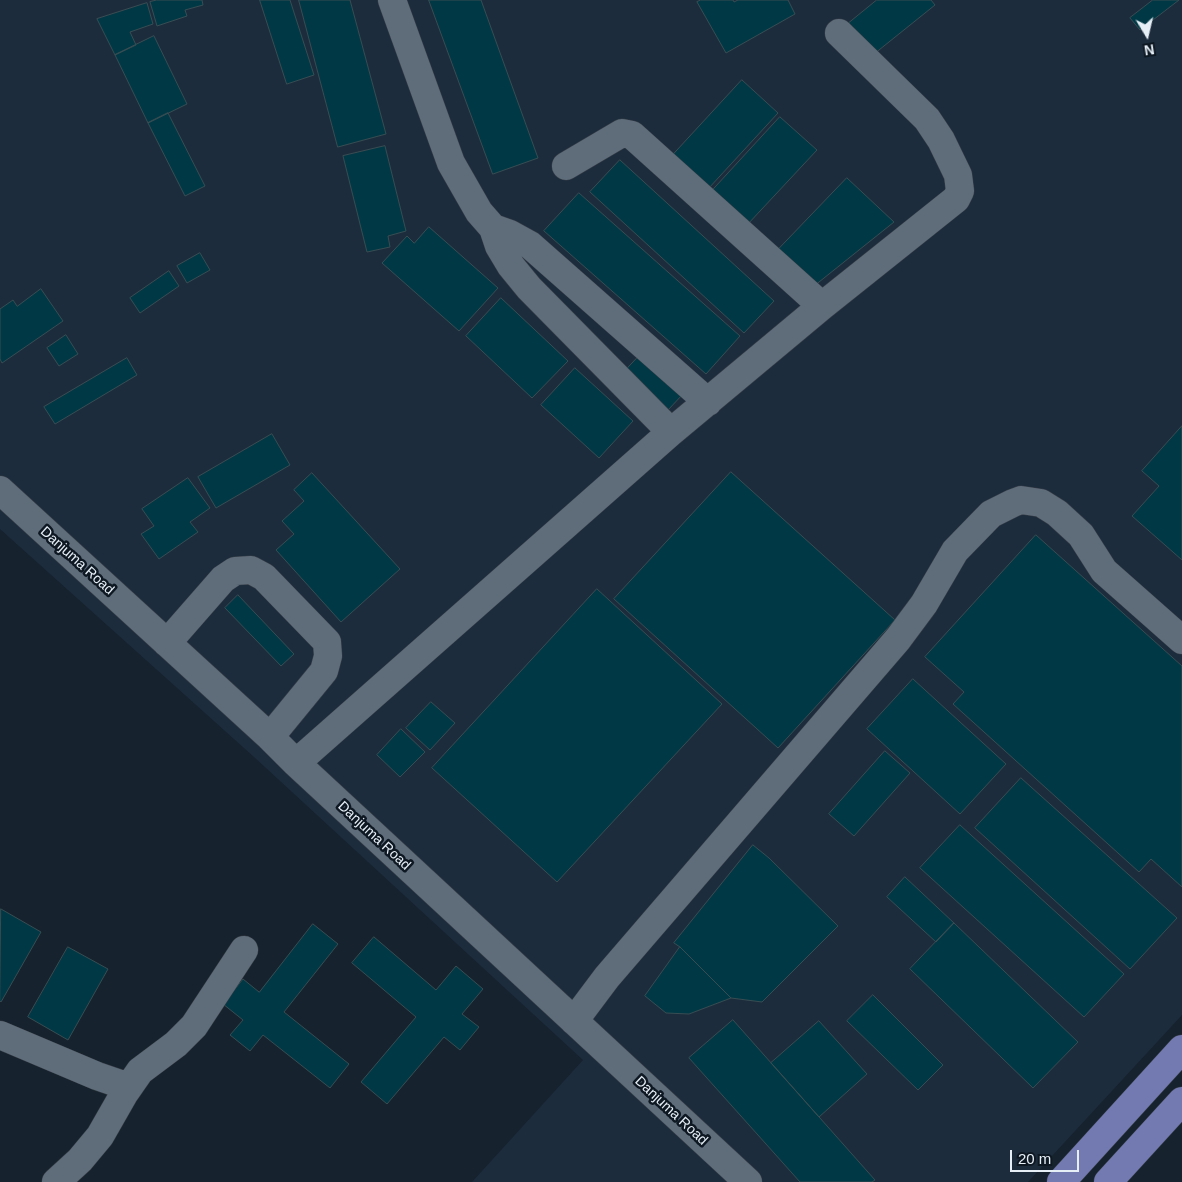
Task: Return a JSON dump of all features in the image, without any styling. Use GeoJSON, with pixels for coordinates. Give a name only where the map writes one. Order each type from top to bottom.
{"type":"FeatureCollection","features":[{"type":"Feature","properties":{"kind":"main road"},"geometry":{"type":"LineString","coordinates":[[1061,1182],[1182,1049]]}},
{"type":"Feature","properties":{"kind":"main road"},"geometry":{"type":"LineString","coordinates":[[1108,1182],[1182,1101]]}},
{"type":"Feature","properties":{"kind":"street"},"geometry":{"type":"LineString","coordinates":[[392,0],[451,163],[478,212],[493,228],[499,246],[511,266],[529,288],[671,432]]}},
{"type":"Feature","properties":{"kind":"street"},"geometry":{"type":"LineString","coordinates":[[296,764],[671,432],[822,306],[956,198],[960,191],[958,175],[941,140],[927,119],[839,33]]}},
{"type":"Feature","properties":{"kind":"street"},"geometry":{"type":"LineString","coordinates":[[566,166],[622,133],[632,135],[822,306]]}},
{"type":"Feature","properties":{"kind":"street"},"geometry":{"type":"LineString","coordinates":[[493,228],[510,234],[530,245],[708,402]]}},
{"type":"Feature","properties":{"kind":"street","name":"Danjuma Road"},"geometry":{"type":"LineString","coordinates":[[0,490],[270,737],[296,764],[748,1182]]}},
{"type":"Feature","properties":{"kind":"street"},"geometry":{"type":"LineString","coordinates":[[574,1021],[607,976],[898,639],[924,604],[955,551],[991,514],[1021,500],[1040,502],[1057,513],[1081,536],[1104,571],[1182,640]]}},
{"type":"Feature","properties":{"kind":"street"},"geometry":{"type":"LineString","coordinates":[[167,643],[223,579],[235,571],[251,570],[264,577],[327,642],[328,656],[324,671],[270,737]]}},
{"type":"Feature","properties":{"kind":"street"},"geometry":{"type":"LineString","coordinates":[[56,1182],[80,1160],[100,1136],[140,1071],[176,1044],[194,1026],[244,950]]}},
{"type":"Feature","properties":{"kind":"street"},"geometry":{"type":"LineString","coordinates":[[2,1041],[129,1087]]}},
{"type":"Feature","properties":{"kind":"shaded area"},"geometry":{"type":"Polygon","coordinates":[[[0,0],[1182,0],[1182,1015],[1028,1182],[472,1182],[583,1060],[254,757],[0,529],[0,0]]]}},
{"type":"Feature","properties":{"kind":"building"},"geometry":{"type":"Polygon","coordinates":[[[157,0],[202,0],[203,5],[185,10],[187,16],[157,26],[150,2],[157,0]]]}},
{"type":"Feature","properties":{"kind":"building"},"geometry":{"type":"Polygon","coordinates":[[[260,0],[290,0],[314,75],[287,84],[260,0]]]}},
{"type":"Feature","properties":{"kind":"building"},"geometry":{"type":"Polygon","coordinates":[[[299,0],[350,0],[386,134],[338,147],[299,0]]]}},
{"type":"Feature","properties":{"kind":"building"},"geometry":{"type":"Polygon","coordinates":[[[429,0],[481,0],[538,158],[493,174],[429,0]]]}},
{"type":"Feature","properties":{"kind":"building"},"geometry":{"type":"Polygon","coordinates":[[[701,0],[733,0],[734,2],[738,0],[788,0],[795,14],[726,53],[697,2],[701,0]]]}},
{"type":"Feature","properties":{"kind":"building"},"geometry":{"type":"Polygon","coordinates":[[[877,0],[931,0],[935,5],[874,54],[849,23],[877,0]]]}},
{"type":"Feature","properties":{"kind":"building"},"geometry":{"type":"Polygon","coordinates":[[[1153,0],[1179,0],[1140,30],[1130,18],[1153,0]]]}},
{"type":"Feature","properties":{"kind":"building"},"geometry":{"type":"Polygon","coordinates":[[[147,3],[153,24],[130,32],[136,45],[115,55],[97,19],[147,3]]]}},
{"type":"Feature","properties":{"kind":"building"},"geometry":{"type":"Polygon","coordinates":[[[154,36],[187,104],[148,123],[115,55],[154,36]]]}},
{"type":"Feature","properties":{"kind":"building"},"geometry":{"type":"Polygon","coordinates":[[[742,80],[778,113],[708,189],[672,156],[742,80]]]}},
{"type":"Feature","properties":{"kind":"building"},"geometry":{"type":"Polygon","coordinates":[[[168,113],[205,186],[185,196],[148,123],[168,113]]]}},
{"type":"Feature","properties":{"kind":"building"},"geometry":{"type":"Polygon","coordinates":[[[780,117],[817,150],[747,225],[711,192],[780,117]]]}},
{"type":"Feature","properties":{"kind":"building"},"geometry":{"type":"Polygon","coordinates":[[[385,146],[406,231],[388,236],[390,247],[367,252],[343,156],[385,146]]]}},
{"type":"Feature","properties":{"kind":"building"},"geometry":{"type":"Polygon","coordinates":[[[620,160],[774,301],[744,333],[590,192],[620,160]]]}},
{"type":"Feature","properties":{"kind":"building"},"geometry":{"type":"Polygon","coordinates":[[[847,178],[894,222],[814,286],[777,251],[847,178]]]}},
{"type":"Feature","properties":{"kind":"building"},"geometry":{"type":"Polygon","coordinates":[[[579,193],[740,336],[706,374],[544,231],[579,193]]]}},
{"type":"Feature","properties":{"kind":"building"},"geometry":{"type":"Polygon","coordinates":[[[429,227],[498,288],[459,331],[382,263],[407,236],[414,243],[429,227]]]}},
{"type":"Feature","properties":{"kind":"building"},"geometry":{"type":"Polygon","coordinates":[[[200,253],[210,270],[187,283],[177,266],[200,253]]]}},
{"type":"Feature","properties":{"kind":"building"},"geometry":{"type":"Polygon","coordinates":[[[169,271],[179,286],[140,313],[130,298],[169,271]]]}},
{"type":"Feature","properties":{"kind":"building"},"geometry":{"type":"Polygon","coordinates":[[[41,289],[63,321],[2,363],[0,359],[0,309],[13,300],[17,306],[41,289]]]}},
{"type":"Feature","properties":{"kind":"building"},"geometry":{"type":"Polygon","coordinates":[[[501,298],[568,361],[532,398],[466,336],[501,298]]]}},
{"type":"Feature","properties":{"kind":"building"},"geometry":{"type":"Polygon","coordinates":[[[66,335],[78,354],[59,366],[47,348],[66,335]]]}},
{"type":"Feature","properties":{"kind":"building"},"geometry":{"type":"Polygon","coordinates":[[[641,354],[683,394],[668,410],[625,371],[641,354]]]}},
{"type":"Feature","properties":{"kind":"building"},"geometry":{"type":"Polygon","coordinates":[[[127,358],[137,375],[55,424],[44,407],[127,358]]]}},
{"type":"Feature","properties":{"kind":"building"},"geometry":{"type":"Polygon","coordinates":[[[575,368],[633,421],[599,458],[541,405],[575,368]]]}},
{"type":"Feature","properties":{"kind":"building"},"geometry":{"type":"Polygon","coordinates":[[[1182,426],[1182,560],[1132,516],[1159,486],[1142,471],[1182,426]]]}},
{"type":"Feature","properties":{"kind":"building"},"geometry":{"type":"Polygon","coordinates":[[[272,434],[290,465],[216,508],[198,477],[272,434]]]}},
{"type":"Feature","properties":{"kind":"building"},"geometry":{"type":"Polygon","coordinates":[[[731,472],[895,620],[778,748],[614,599],[731,472]]]}},
{"type":"Feature","properties":{"kind":"building"},"geometry":{"type":"Polygon","coordinates":[[[312,473],[400,569],[341,622],[276,550],[294,534],[282,521],[304,501],[294,490],[312,473]]]}},
{"type":"Feature","properties":{"kind":"building"},"geometry":{"type":"Polygon","coordinates":[[[188,478],[210,508],[190,522],[198,532],[159,559],[141,534],[154,526],[142,509],[188,478]]]}},
{"type":"Feature","properties":{"kind":"building"},"geometry":{"type":"Polygon","coordinates":[[[1036,535],[1182,666],[1182,887],[1151,859],[1139,872],[953,704],[964,692],[925,657],[1036,535]]]}},
{"type":"Feature","properties":{"kind":"building"},"geometry":{"type":"Polygon","coordinates":[[[597,589],[722,704],[557,882],[432,768],[597,589]]]}},
{"type":"Feature","properties":{"kind":"building"},"geometry":{"type":"Polygon","coordinates":[[[238,595],[294,654],[281,666],[225,608],[238,595]]]}},
{"type":"Feature","properties":{"kind":"building"},"geometry":{"type":"Polygon","coordinates":[[[913,679],[1006,764],[960,814],[867,729],[913,679]]]}},
{"type":"Feature","properties":{"kind":"building"},"geometry":{"type":"Polygon","coordinates":[[[431,702],[455,723],[430,750],[406,728],[431,702]]]}},
{"type":"Feature","properties":{"kind":"building"},"geometry":{"type":"Polygon","coordinates":[[[401,729],[425,752],[400,777],[377,755],[401,729]]]}},
{"type":"Feature","properties":{"kind":"building"},"geometry":{"type":"Polygon","coordinates":[[[885,751],[910,773],[854,836],[829,814],[885,751]]]}},
{"type":"Feature","properties":{"kind":"building"},"geometry":{"type":"Polygon","coordinates":[[[1021,778],[1177,918],[1130,969],[975,828],[1021,778]]]}},
{"type":"Feature","properties":{"kind":"building"},"geometry":{"type":"Polygon","coordinates":[[[960,825],[1124,974],[1084,1017],[920,868],[960,825]]]}},
{"type":"Feature","properties":{"kind":"building"},"geometry":{"type":"Polygon","coordinates":[[[753,845],[769,858],[838,926],[762,1002],[731,998],[674,943],[753,845]]]}},
{"type":"Feature","properties":{"kind":"building"},"geometry":{"type":"Polygon","coordinates":[[[905,877],[954,923],[936,942],[887,897],[905,877]]]}},
{"type":"Feature","properties":{"kind":"building"},"geometry":{"type":"Polygon","coordinates":[[[1,909],[41,932],[1,1002],[0,1001],[1,909]]]}},
{"type":"Feature","properties":{"kind":"building"},"geometry":{"type":"Polygon","coordinates":[[[954,923],[1078,1042],[1033,1088],[910,969],[954,923]]]}},
{"type":"Feature","properties":{"kind":"building"},"geometry":{"type":"Polygon","coordinates":[[[313,924],[338,944],[284,1012],[349,1064],[330,1088],[263,1035],[250,1051],[230,1035],[243,1020],[223,1004],[243,979],[259,992],[313,924]]]}},
{"type":"Feature","properties":{"kind":"building"},"geometry":{"type":"Polygon","coordinates":[[[374,937],[436,990],[456,966],[483,989],[462,1014],[479,1027],[460,1050],[444,1037],[387,1104],[361,1082],[416,1017],[352,963],[374,937]]]}},
{"type":"Feature","properties":{"kind":"building"},"geometry":{"type":"Polygon","coordinates":[[[68,947],[108,969],[68,1040],[28,1017],[68,947]]]}},
{"type":"Feature","properties":{"kind":"building"},"geometry":{"type":"Polygon","coordinates":[[[680,947],[731,998],[689,1014],[666,1013],[645,996],[680,947]]]}},
{"type":"Feature","properties":{"kind":"building"},"geometry":{"type":"Polygon","coordinates":[[[873,995],[943,1065],[918,1090],[847,1021],[873,995]]]}},
{"type":"Feature","properties":{"kind":"building"},"geometry":{"type":"Polygon","coordinates":[[[733,1020],[875,1180],[872,1182],[800,1182],[689,1058],[733,1020]]]}},
{"type":"Feature","properties":{"kind":"building"},"geometry":{"type":"Polygon","coordinates":[[[819,1021],[867,1074],[819,1117],[771,1063],[819,1021]]]}}]}
